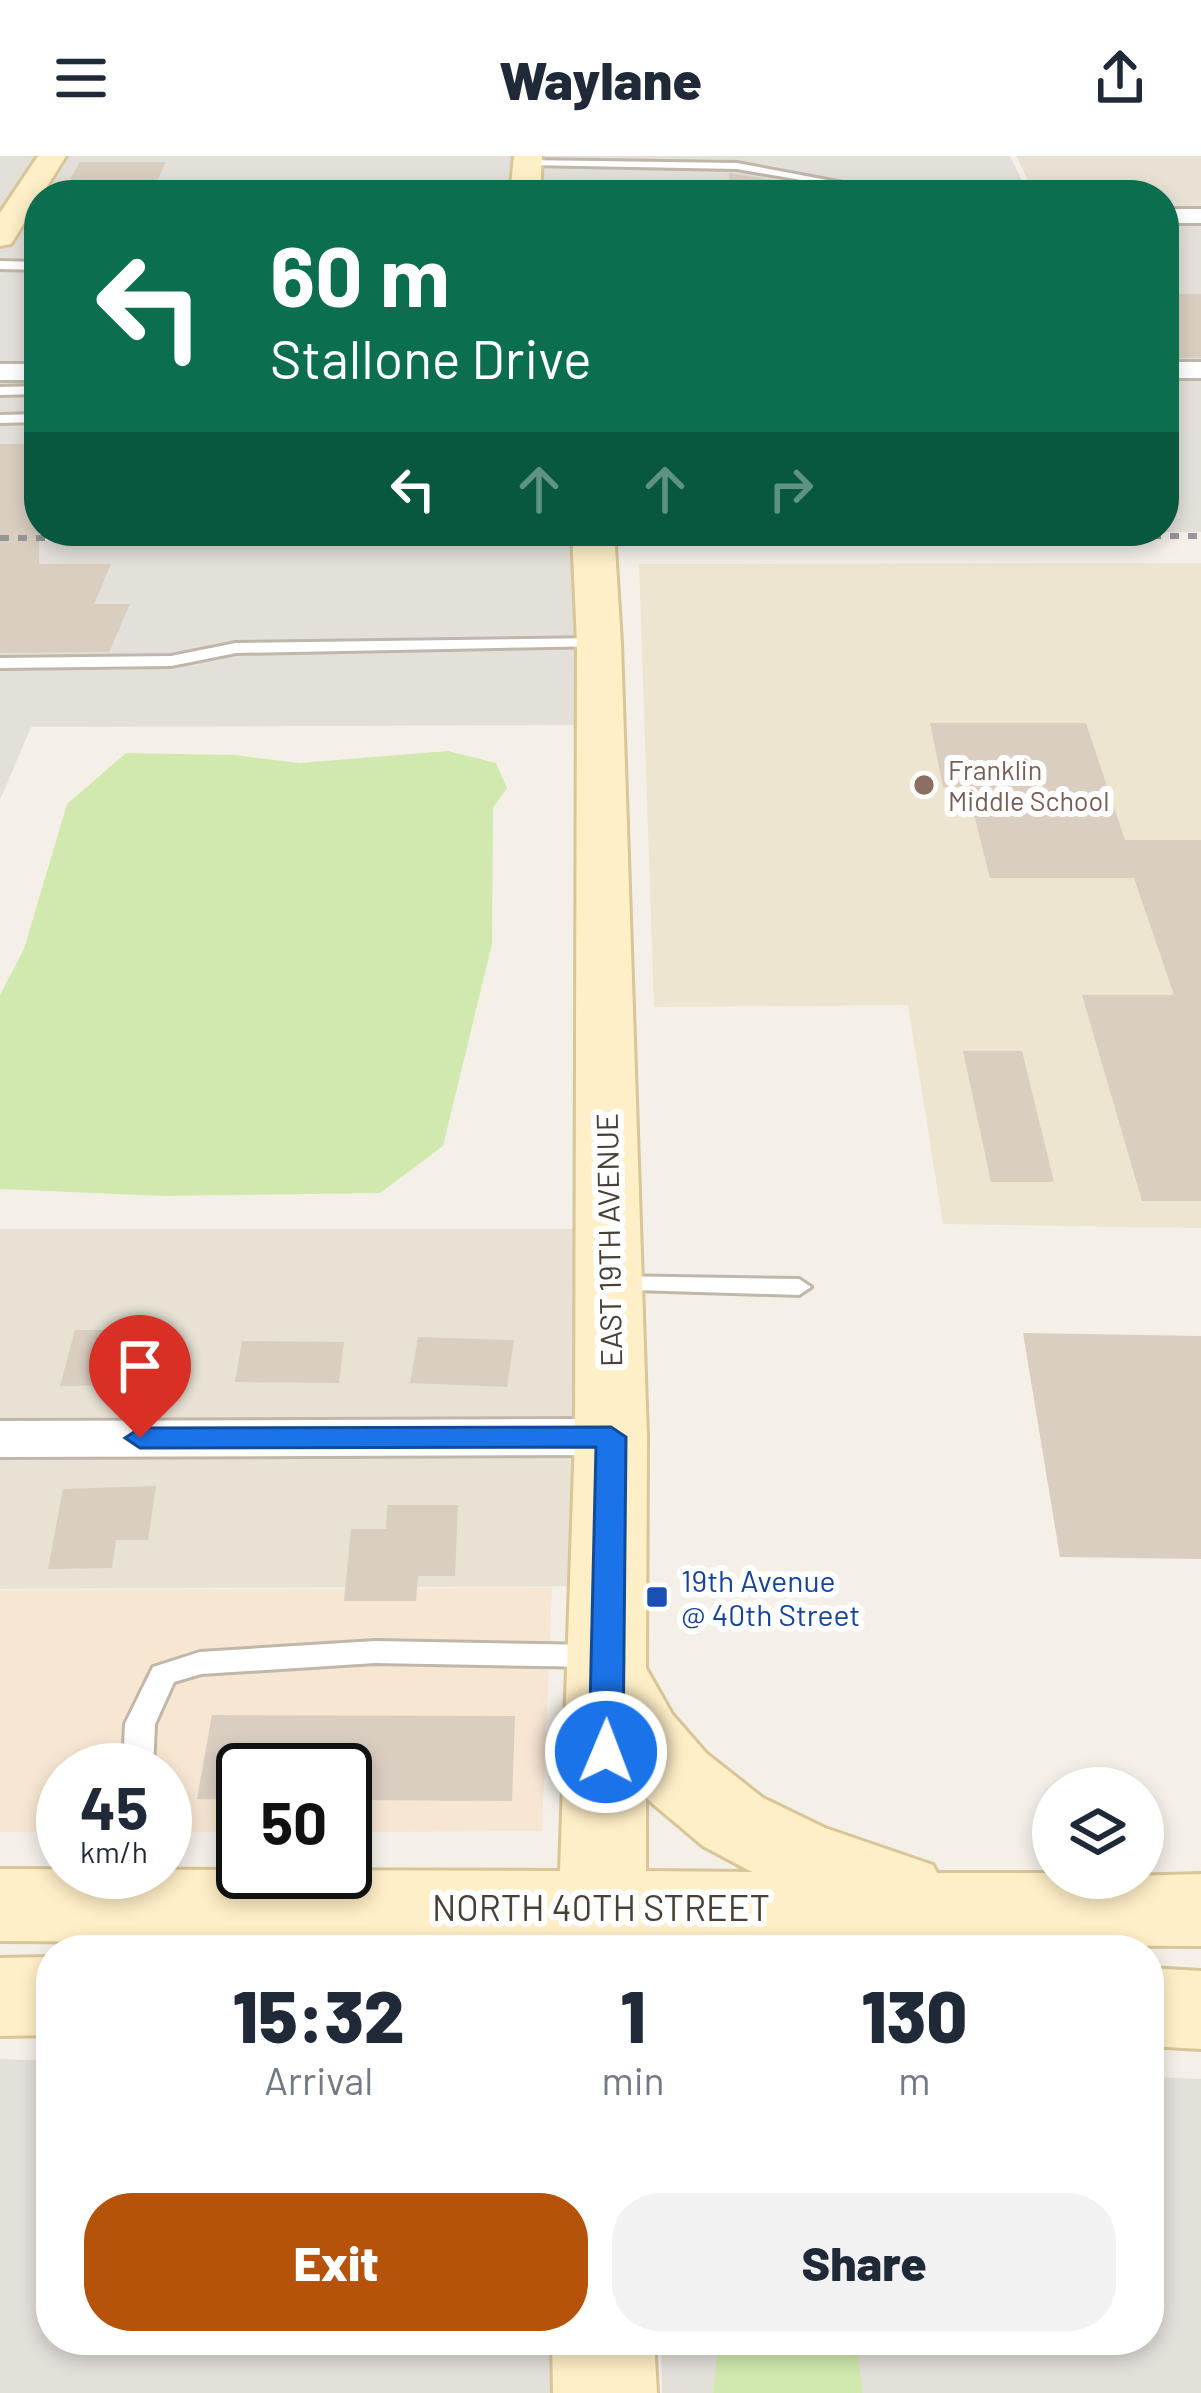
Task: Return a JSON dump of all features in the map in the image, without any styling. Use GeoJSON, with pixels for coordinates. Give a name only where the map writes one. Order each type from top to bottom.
{"type":"FeatureCollection","features":[{"type":"Feature","properties":{"kind":"main road","name":"EAST 19TH AVENUE"},"geometry":{"type":"LineString","coordinates":[[594,546],[611,1437],[602,1928]]}},
{"type":"Feature","properties":{"kind":"main road"},"geometry":{"type":"LineString","coordinates":[[608,1663],[646,1742],[698,1799],[731,1826],[771,1845],[951,1907]]}},
{"type":"Feature","properties":{"kind":"main road","name":"NORTH 40TH STREET"},"geometry":{"type":"LineString","coordinates":[[192,1893],[602,1928],[951,1907],[1201,1910]]}},
{"type":"Feature","properties":{"kind":"main road","name":"NORTH 40TH STREET"},"geometry":{"type":"LineString","coordinates":[[0,1905],[49,1899]]}},
{"type":"Feature","properties":{"kind":"main road"},"geometry":{"type":"LineString","coordinates":[[0,1996],[36,1996]]}},
{"type":"Feature","properties":{"kind":"main road"},"geometry":{"type":"LineString","coordinates":[[1164,2008],[1201,2010]]}},
{"type":"Feature","properties":{"kind":"main road"},"geometry":{"type":"LineString","coordinates":[[603,2355],[604,2393]]}},
{"type":"Feature","properties":{"kind":"street"},"geometry":{"type":"LineString","coordinates":[[0,1439],[611,1437]]}},
{"type":"Feature","properties":{"kind":"lane"},"geometry":{"type":"LineString","coordinates":[[528,159],[736,166],[818,180]]}},
{"type":"Feature","properties":{"kind":"lane"},"geometry":{"type":"LineString","coordinates":[[0,663],[171,661],[236,648],[599,643]]}},
{"type":"Feature","properties":{"kind":"lane"},"geometry":{"type":"LineString","coordinates":[[608,1284],[799,1287]]}},
{"type":"Feature","properties":{"kind":"lane"},"geometry":{"type":"LineString","coordinates":[[139,1743],[140,1724],[164,1675],[200,1663],[375,1652],[608,1663]]}},
{"type":"Feature","properties":{"kind":"shaded area"},"geometry":{"type":"Polygon","coordinates":[[[0,156],[1010,156],[1022,180],[24,180],[24,535],[0,535],[0,156]]]}},
{"type":"Feature","properties":{"kind":"shaded area"},"geometry":{"type":"Polygon","coordinates":[[[1016,156],[1201,156],[1201,215],[1179,215],[1179,180],[1028,180],[1016,156]]]}},
{"type":"Feature","properties":{"kind":"shaded area"},"geometry":{"type":"Polygon","coordinates":[[[1179,220],[1201,220],[1201,532],[1179,532],[1179,220]]]}},
{"type":"Feature","properties":{"kind":"shaded area"},"geometry":{"type":"Polygon","coordinates":[[[0,541],[24,541],[24,546],[593,546],[595,725],[31,727],[0,800],[0,541]]]}},
{"type":"Feature","properties":{"kind":"shaded area","name":"Franklin Middle School"},"geometry":{"type":"Polygon","coordinates":[[[1201,563],[1201,1228],[943,1224],[908,1005],[654,1007],[639,564],[1201,563]]]}},
{"type":"Feature","properties":{"kind":"shaded area"},"geometry":{"type":"Polygon","coordinates":[[[0,1229],[609,1229],[617,1586],[0,1589],[0,1229]]]}},
{"type":"Feature","properties":{"kind":"shaded area"},"geometry":{"type":"Polygon","coordinates":[[[552,1588],[542,1831],[372,1832],[372,1743],[216,1743],[216,1832],[192,1832],[192,1743],[36,1743],[36,1832],[0,1832],[0,1590],[552,1588]]]}},
{"type":"Feature","properties":{"kind":"shaded area"},"geometry":{"type":"Polygon","coordinates":[[[0,2059],[36,2060],[36,2355],[553,2355],[555,2393],[0,2393],[0,2059]]]}},
{"type":"Feature","properties":{"kind":"shaded area"},"geometry":{"type":"Polygon","coordinates":[[[1164,2078],[1201,2079],[1201,2393],[662,2393],[661,2355],[1164,2355],[1164,2078]]]}},
{"type":"Feature","properties":{"kind":"green space"},"geometry":{"type":"Polygon","coordinates":[[[448,751],[496,763],[507,788],[493,808],[492,944],[443,1146],[380,1193],[162,1196],[0,1189],[0,995],[24,949],[67,804],[126,753],[235,755],[299,763],[448,751]]]}},
{"type":"Feature","properties":{"kind":"green space"},"geometry":{"type":"Polygon","coordinates":[[[717,2355],[858,2355],[863,2393],[713,2393],[717,2355]]]}},
{"type":"Feature","properties":{"kind":"building"},"geometry":{"type":"Polygon","coordinates":[[[80,162],[166,162],[157,180],[70,180],[80,162]]]}},
{"type":"Feature","properties":{"kind":"building"},"geometry":{"type":"Polygon","coordinates":[[[729,173],[772,180],[730,180],[729,173]]]}},
{"type":"Feature","properties":{"kind":"building"},"geometry":{"type":"Polygon","coordinates":[[[1179,294],[1201,294],[1201,358],[1179,358],[1179,294]]]}},
{"type":"Feature","properties":{"kind":"building"},"geometry":{"type":"Polygon","coordinates":[[[0,444],[24,444],[24,546],[39,546],[39,564],[111,564],[94,604],[130,604],[109,652],[0,653],[0,444]]]}},
{"type":"Feature","properties":{"kind":"building"},"geometry":{"type":"Polygon","coordinates":[[[930,723],[1086,723],[1125,840],[1201,840],[1201,1201],[1142,1201],[1082,995],[1174,995],[1134,878],[990,878],[967,787],[943,787],[930,723]]]}},
{"type":"Feature","properties":{"kind":"building"},"geometry":{"type":"Polygon","coordinates":[[[963,1051],[1022,1051],[1054,1182],[991,1182],[963,1051]]]}},
{"type":"Feature","properties":{"kind":"building"},"geometry":{"type":"Polygon","coordinates":[[[75,1330],[147,1330],[135,1385],[60,1386],[75,1330]]]}},
{"type":"Feature","properties":{"kind":"building"},"geometry":{"type":"Polygon","coordinates":[[[1023,1333],[1201,1336],[1201,1559],[1060,1557],[1023,1333]]]}},
{"type":"Feature","properties":{"kind":"building"},"geometry":{"type":"Polygon","coordinates":[[[418,1337],[514,1340],[507,1387],[410,1383],[418,1337]]]}},
{"type":"Feature","properties":{"kind":"building"},"geometry":{"type":"Polygon","coordinates":[[[242,1341],[344,1342],[339,1383],[235,1382],[242,1341]]]}},
{"type":"Feature","properties":{"kind":"building"},"geometry":{"type":"Polygon","coordinates":[[[156,1486],[148,1540],[116,1540],[112,1568],[48,1569],[63,1489],[156,1486]]]}},
{"type":"Feature","properties":{"kind":"building"},"geometry":{"type":"Polygon","coordinates":[[[387,1505],[458,1505],[455,1576],[418,1576],[416,1601],[344,1601],[351,1529],[386,1529],[387,1505]]]}},
{"type":"Feature","properties":{"kind":"building"},"geometry":{"type":"Polygon","coordinates":[[[212,1715],[515,1716],[512,1801],[372,1800],[372,1743],[216,1743],[216,1799],[197,1799],[212,1715]]]}},
{"type":"Feature","properties":{"kind":"railway"},"geometry":{"type":"LineString","coordinates":[[1179,536],[1201,536]]}},
{"type":"Feature","properties":{"kind":"railway"},"geometry":{"type":"LineString","coordinates":[[0,538],[24,538]]}},
{"type":"Feature","properties":{"kind":"place","name":"Franklin Middle School"},"geometry":{"type":"Point","coordinates":[924,785]}},
{"type":"Feature","properties":{"kind":"place","name":"19th Avenue @ 40th Street"},"geometry":{"type":"Point","coordinates":[657,1597]}},
{"type":"Feature","properties":{"kind":"route"},"geometry":{"type":"LineString","coordinates":[[140,1438],[611,1437],[606,1752]]}}]}
